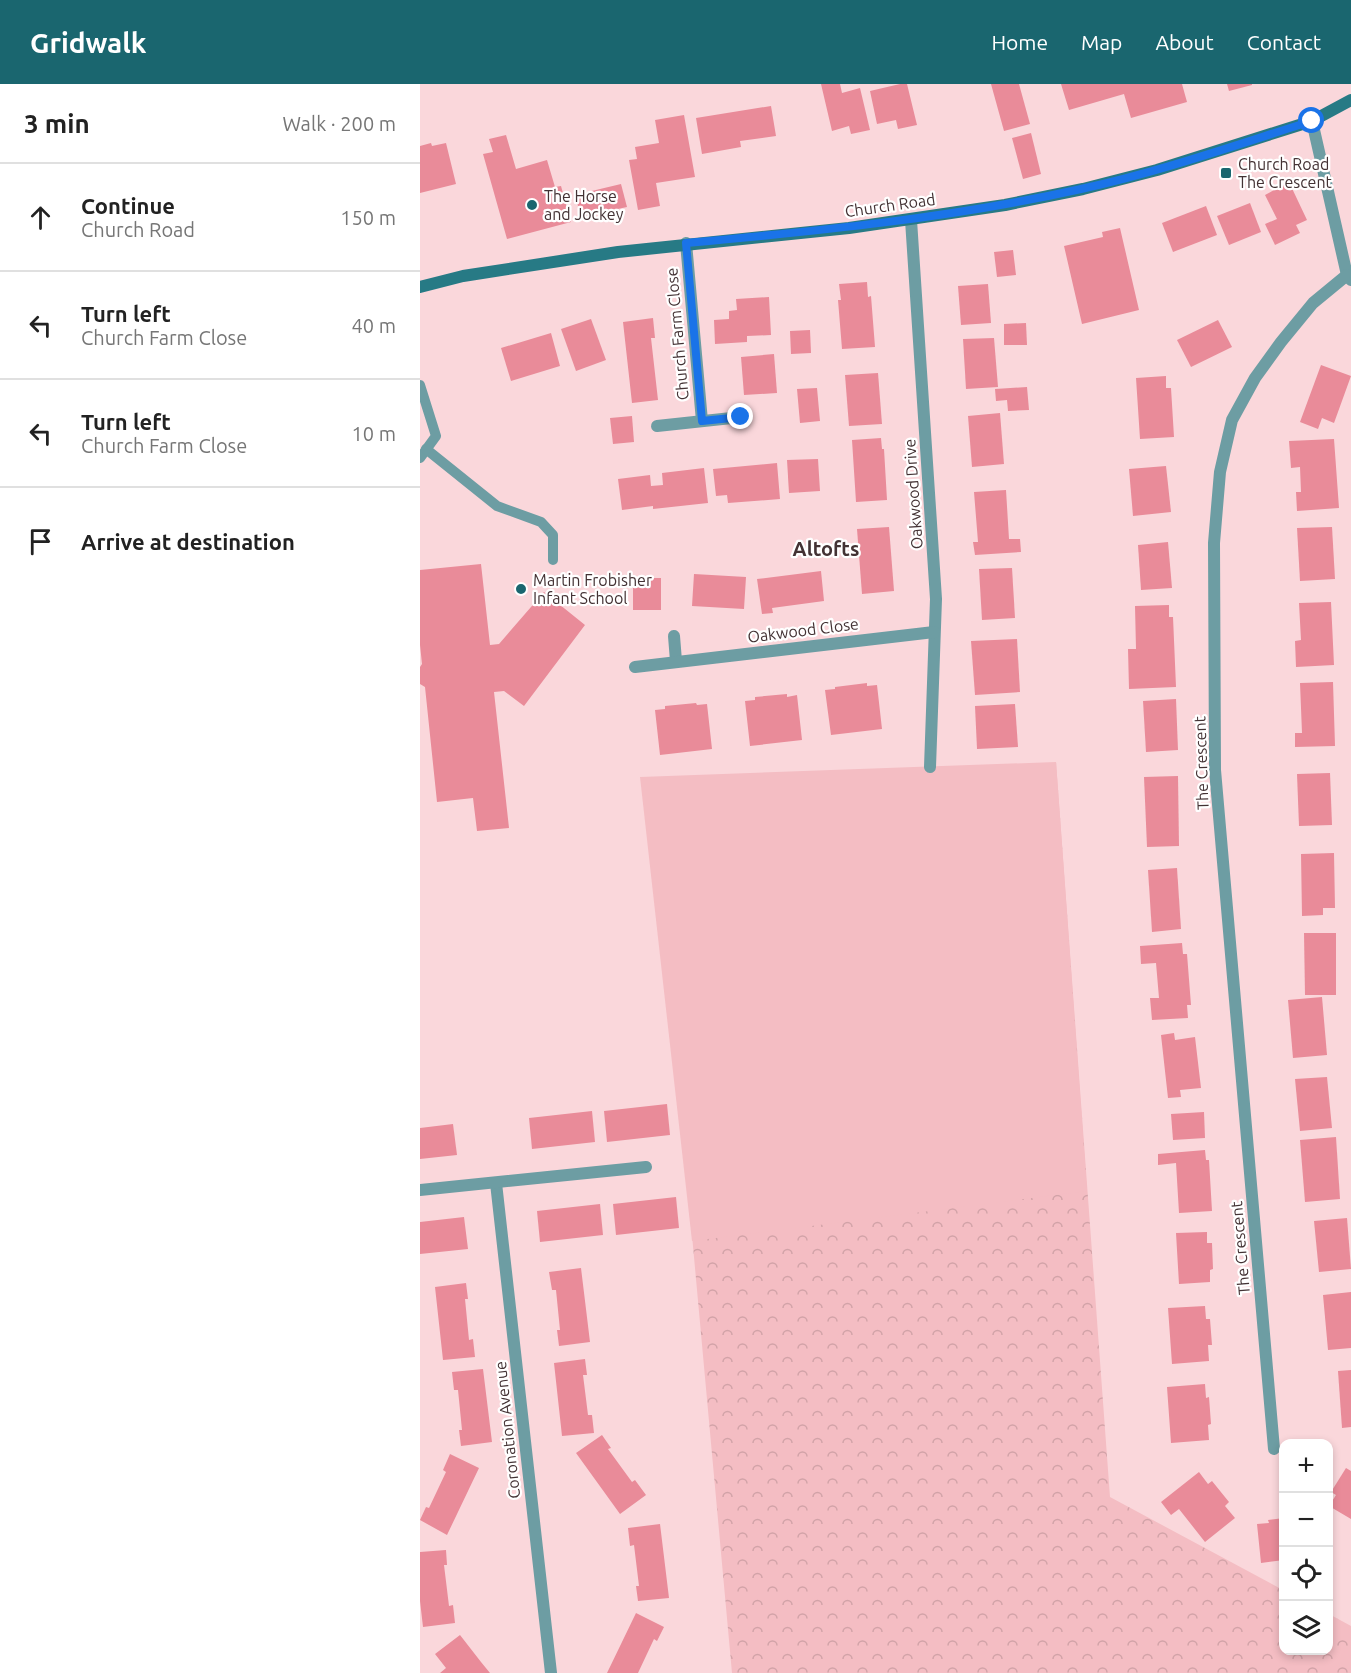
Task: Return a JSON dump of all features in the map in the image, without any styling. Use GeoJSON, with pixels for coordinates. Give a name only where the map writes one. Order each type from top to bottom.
{"type":"FeatureCollection","features":[{"type":"Feature","properties":{"kind":"street","name":"Church Road"},"geometry":{"type":"LineString","coordinates":[[420,287],[463,276],[550,261],[686,243],[849,228],[1005,205],[1083,189],[1157,170],[1312,121],[1351,100]]}},
{"type":"Feature","properties":{"kind":"street","name":"The Crescent"},"geometry":{"type":"LineString","coordinates":[[1274,1449],[1215,770],[1214,543],[1221,472],[1232,420],[1255,378],[1313,303],[1349,278],[1312,121]]}},
{"type":"Feature","properties":{"kind":"street","name":"Oakwood Drive"},"geometry":{"type":"LineString","coordinates":[[911,220],[936,599],[930,767]]}},
{"type":"Feature","properties":{"kind":"street","name":"Church Farm Close"},"geometry":{"type":"LineString","coordinates":[[686,243],[702,421]]}},
{"type":"Feature","properties":{"kind":"street","name":"Church Farm Close"},"geometry":{"type":"LineString","coordinates":[[657,426],[741,417]]}},
{"type":"Feature","properties":{"kind":"street","name":"Oakwood Close"},"geometry":{"type":"LineString","coordinates":[[635,667],[934,632]]}},
{"type":"Feature","properties":{"kind":"street"},"geometry":{"type":"LineString","coordinates":[[674,636],[676,662]]}},
{"type":"Feature","properties":{"kind":"street"},"geometry":{"type":"LineString","coordinates":[[420,1190],[646,1167]]}},
{"type":"Feature","properties":{"kind":"street","name":"Coronation Avenue"},"geometry":{"type":"LineString","coordinates":[[496,1183],[551,1673]]}},
{"type":"Feature","properties":{"kind":"lane"},"geometry":{"type":"LineString","coordinates":[[420,385],[436,436],[422,455],[497,506],[541,522],[553,535],[553,560]]}},
{"type":"Feature","properties":{"kind":"green space"},"geometry":{"type":"Polygon","coordinates":[[[1056,762],[1110,1497],[1279,1588],[1279,1655],[1333,1655],[1333,1616],[1351,1626],[1351,1673],[732,1673],[678,1082],[1056,762]]]}},
{"type":"Feature","properties":{"kind":"green space"},"geometry":{"type":"Polygon","coordinates":[[[1056,762],[1087,1191],[692,1241],[640,777],[1056,762]]]}},
{"type":"Feature","properties":{"kind":"building"},"geometry":{"type":"Polygon","coordinates":[[[821,84],[840,84],[842,93],[860,88],[870,130],[851,134],[849,126],[832,131],[821,84]]]}},
{"type":"Feature","properties":{"kind":"building"},"geometry":{"type":"Polygon","coordinates":[[[907,84],[917,125],[898,129],[896,120],[877,124],[870,91],[907,84]]]}},
{"type":"Feature","properties":{"kind":"building"},"geometry":{"type":"Polygon","coordinates":[[[991,84],[1019,84],[1030,124],[1004,131],[991,84]]]}},
{"type":"Feature","properties":{"kind":"building"},"geometry":{"type":"Polygon","coordinates":[[[1061,84],[1182,84],[1187,102],[1131,118],[1124,94],[1069,110],[1061,84]]]}},
{"type":"Feature","properties":{"kind":"building"},"geometry":{"type":"Polygon","coordinates":[[[1227,84],[1252,84],[1252,85],[1229,91],[1227,84]]]}},
{"type":"Feature","properties":{"kind":"building"},"geometry":{"type":"Polygon","coordinates":[[[771,106],[776,136],[740,141],[741,147],[702,154],[696,118],[771,106]]]}},
{"type":"Feature","properties":{"kind":"building"},"geometry":{"type":"Polygon","coordinates":[[[684,115],[695,177],[656,183],[660,206],[638,210],[629,160],[637,159],[635,147],[659,143],[655,120],[684,115]]]}},
{"type":"Feature","properties":{"kind":"building"},"geometry":{"type":"Polygon","coordinates":[[[1031,133],[1041,174],[1023,179],[1012,138],[1031,133]]]}},
{"type":"Feature","properties":{"kind":"building","name":"The Horse and Jockey"},"geometry":{"type":"Polygon","coordinates":[[[506,135],[516,169],[547,160],[555,187],[561,186],[571,222],[507,239],[483,154],[493,152],[489,139],[506,135]]]}},
{"type":"Feature","properties":{"kind":"building"},"geometry":{"type":"Polygon","coordinates":[[[431,143],[432,146],[446,143],[456,184],[420,193],[420,146],[431,143]]]}},
{"type":"Feature","properties":{"kind":"building"},"geometry":{"type":"Polygon","coordinates":[[[1289,182],[1307,220],[1296,225],[1300,233],[1275,245],[1265,224],[1277,219],[1265,195],[1289,182]]]}},
{"type":"Feature","properties":{"kind":"building"},"geometry":{"type":"Polygon","coordinates":[[[621,184],[627,207],[581,217],[575,195],[621,184]]]}},
{"type":"Feature","properties":{"kind":"building"},"geometry":{"type":"Polygon","coordinates":[[[1250,203],[1261,232],[1229,245],[1217,216],[1250,203]]]}},
{"type":"Feature","properties":{"kind":"building"},"geometry":{"type":"Polygon","coordinates":[[[1206,206],[1217,235],[1173,252],[1162,223],[1206,206]]]}},
{"type":"Feature","properties":{"kind":"building"},"geometry":{"type":"Polygon","coordinates":[[[1120,228],[1139,310],[1082,324],[1064,246],[1103,237],[1102,232],[1120,228]]]}},
{"type":"Feature","properties":{"kind":"building"},"geometry":{"type":"Polygon","coordinates":[[[1013,250],[1016,275],[997,277],[994,252],[1013,250]]]}},
{"type":"Feature","properties":{"kind":"building"},"geometry":{"type":"Polygon","coordinates":[[[867,282],[868,297],[871,296],[875,347],[842,349],[839,284],[867,282]]]}},
{"type":"Feature","properties":{"kind":"building"},"geometry":{"type":"Polygon","coordinates":[[[988,284],[991,323],[961,325],[958,286],[988,284]]]}},
{"type":"Feature","properties":{"kind":"building"},"geometry":{"type":"Polygon","coordinates":[[[769,297],[771,335],[747,336],[747,342],[715,344],[714,320],[729,319],[729,311],[737,310],[736,299],[769,297]]]}},
{"type":"Feature","properties":{"kind":"building"},"geometry":{"type":"Polygon","coordinates":[[[653,318],[655,338],[651,338],[658,400],[632,403],[623,322],[653,318]]]}},
{"type":"Feature","properties":{"kind":"building"},"geometry":{"type":"Polygon","coordinates":[[[591,319],[606,360],[576,371],[561,329],[591,319]]]}},
{"type":"Feature","properties":{"kind":"building"},"geometry":{"type":"Polygon","coordinates":[[[1218,320],[1232,347],[1191,367],[1177,340],[1218,320]]]}},
{"type":"Feature","properties":{"kind":"building"},"geometry":{"type":"Polygon","coordinates":[[[1026,323],[1027,345],[1004,345],[1004,324],[1026,323]]]}},
{"type":"Feature","properties":{"kind":"building"},"geometry":{"type":"Polygon","coordinates":[[[810,330],[811,353],[791,354],[790,331],[810,330]]]}},
{"type":"Feature","properties":{"kind":"building"},"geometry":{"type":"Polygon","coordinates":[[[551,333],[560,366],[511,381],[501,348],[551,333]]]}},
{"type":"Feature","properties":{"kind":"building"},"geometry":{"type":"Polygon","coordinates":[[[994,338],[998,387],[966,389],[963,339],[994,338]]]}},
{"type":"Feature","properties":{"kind":"building"},"geometry":{"type":"Polygon","coordinates":[[[774,354],[777,393],[744,395],[741,357],[774,354]]]}},
{"type":"Feature","properties":{"kind":"building"},"geometry":{"type":"Polygon","coordinates":[[[1321,365],[1351,376],[1334,423],[1322,418],[1318,429],[1300,422],[1321,365]]]}},
{"type":"Feature","properties":{"kind":"building"},"geometry":{"type":"Polygon","coordinates":[[[878,373],[882,424],[849,426],[845,375],[878,373]]]}},
{"type":"Feature","properties":{"kind":"building"},"geometry":{"type":"Polygon","coordinates":[[[1166,376],[1166,388],[1171,388],[1174,437],[1140,439],[1136,378],[1166,376]]]}},
{"type":"Feature","properties":{"kind":"building"},"geometry":{"type":"Polygon","coordinates":[[[1027,387],[1029,410],[1008,411],[1007,400],[996,401],[995,389],[1027,387]]]}},
{"type":"Feature","properties":{"kind":"building"},"geometry":{"type":"Polygon","coordinates":[[[817,388],[820,421],[800,423],[797,389],[817,388]]]}},
{"type":"Feature","properties":{"kind":"building"},"geometry":{"type":"Polygon","coordinates":[[[1000,413],[1004,464],[972,467],[968,416],[1000,413]]]}},
{"type":"Feature","properties":{"kind":"building"},"geometry":{"type":"Polygon","coordinates":[[[632,416],[634,442],[613,444],[610,418],[632,416]]]}},
{"type":"Feature","properties":{"kind":"building"},"geometry":{"type":"Polygon","coordinates":[[[881,438],[882,449],[884,449],[887,500],[856,502],[852,440],[881,438]]]}},
{"type":"Feature","properties":{"kind":"building"},"geometry":{"type":"Polygon","coordinates":[[[1334,439],[1339,508],[1297,511],[1296,492],[1301,492],[1300,467],[1291,468],[1289,441],[1334,439]]]}},
{"type":"Feature","properties":{"kind":"building"},"geometry":{"type":"Polygon","coordinates":[[[818,459],[820,491],[789,493],[787,460],[818,459]]]}},
{"type":"Feature","properties":{"kind":"building"},"geometry":{"type":"Polygon","coordinates":[[[777,463],[780,499],[728,503],[727,495],[716,496],[713,469],[777,463]]]}},
{"type":"Feature","properties":{"kind":"building"},"geometry":{"type":"Polygon","coordinates":[[[1166,466],[1171,512],[1133,516],[1129,469],[1166,466]]]}},
{"type":"Feature","properties":{"kind":"building"},"geometry":{"type":"Polygon","coordinates":[[[704,468],[708,503],[622,510],[618,479],[650,475],[651,486],[663,485],[662,473],[704,468]]]}},
{"type":"Feature","properties":{"kind":"building"},"geometry":{"type":"Polygon","coordinates":[[[1006,490],[1009,539],[1020,539],[1021,552],[975,555],[973,542],[978,542],[974,492],[1006,490]]]}},
{"type":"Feature","properties":{"kind":"building"},"geometry":{"type":"Polygon","coordinates":[[[889,527],[894,591],[862,594],[857,529],[889,527]]]}},
{"type":"Feature","properties":{"kind":"building"},"geometry":{"type":"Polygon","coordinates":[[[1332,527],[1335,579],[1300,581],[1297,528],[1332,527]]]}},
{"type":"Feature","properties":{"kind":"building"},"geometry":{"type":"Polygon","coordinates":[[[1168,542],[1172,588],[1141,590],[1138,545],[1168,542]]]}},
{"type":"Feature","properties":{"kind":"building"},"geometry":{"type":"Polygon","coordinates":[[[481,564],[490,645],[499,644],[544,592],[585,625],[524,706],[504,691],[494,692],[509,828],[477,831],[473,798],[437,802],[425,687],[420,684],[422,664],[420,570],[481,564]]]}},
{"type":"Feature","properties":{"kind":"building"},"geometry":{"type":"Polygon","coordinates":[[[1012,568],[1015,618],[982,620],[979,569],[1012,568]]]}},
{"type":"Feature","properties":{"kind":"building"},"geometry":{"type":"Polygon","coordinates":[[[821,571],[824,601],[772,608],[773,613],[762,614],[757,579],[821,571]]]}},
{"type":"Feature","properties":{"kind":"building"},"geometry":{"type":"Polygon","coordinates":[[[694,574],[746,577],[744,609],[692,606],[694,574]]]}},
{"type":"Feature","properties":{"kind":"building"},"geometry":{"type":"Polygon","coordinates":[[[633,578],[661,578],[661,610],[633,610],[633,578]]]}},
{"type":"Feature","properties":{"kind":"building"},"geometry":{"type":"Polygon","coordinates":[[[1331,602],[1334,665],[1296,667],[1295,641],[1301,640],[1299,603],[1331,602]]]}},
{"type":"Feature","properties":{"kind":"building"},"geometry":{"type":"Polygon","coordinates":[[[1169,605],[1169,617],[1173,617],[1176,687],[1129,689],[1128,649],[1136,649],[1135,606],[1169,605]]]}},
{"type":"Feature","properties":{"kind":"building"},"geometry":{"type":"Polygon","coordinates":[[[1017,639],[1020,692],[975,695],[971,641],[1017,639]]]}},
{"type":"Feature","properties":{"kind":"building"},"geometry":{"type":"Polygon","coordinates":[[[1333,682],[1335,746],[1295,747],[1295,733],[1302,733],[1300,683],[1333,682]]]}},
{"type":"Feature","properties":{"kind":"building"},"geometry":{"type":"Polygon","coordinates":[[[867,683],[867,686],[877,685],[882,729],[831,735],[825,690],[867,683]]]}},
{"type":"Feature","properties":{"kind":"building"},"geometry":{"type":"Polygon","coordinates":[[[787,694],[787,697],[797,695],[802,740],[750,746],[745,701],[755,700],[755,697],[787,694]]]}},
{"type":"Feature","properties":{"kind":"building"},"geometry":{"type":"Polygon","coordinates":[[[1176,699],[1178,750],[1146,752],[1143,701],[1176,699]]]}},
{"type":"Feature","properties":{"kind":"building"},"geometry":{"type":"Polygon","coordinates":[[[696,703],[697,705],[707,704],[712,749],[660,755],[655,710],[665,709],[665,706],[696,703]]]}},
{"type":"Feature","properties":{"kind":"building"},"geometry":{"type":"Polygon","coordinates":[[[1015,704],[1018,747],[977,749],[975,706],[1015,704]]]}},
{"type":"Feature","properties":{"kind":"building"},"geometry":{"type":"Polygon","coordinates":[[[1330,773],[1332,825],[1299,826],[1297,774],[1330,773]]]}},
{"type":"Feature","properties":{"kind":"building"},"geometry":{"type":"Polygon","coordinates":[[[1178,776],[1179,846],[1147,847],[1144,777],[1178,776]]]}},
{"type":"Feature","properties":{"kind":"building"},"geometry":{"type":"Polygon","coordinates":[[[1334,853],[1335,908],[1323,908],[1323,915],[1302,916],[1301,854],[1334,853]]]}},
{"type":"Feature","properties":{"kind":"building"},"geometry":{"type":"Polygon","coordinates":[[[1177,868],[1181,929],[1152,932],[1148,870],[1177,868]]]}},
{"type":"Feature","properties":{"kind":"building"},"geometry":{"type":"Polygon","coordinates":[[[1304,933],[1336,933],[1336,995],[1305,995],[1304,933]]]}},
{"type":"Feature","properties":{"kind":"building"},"geometry":{"type":"Polygon","coordinates":[[[1182,943],[1183,954],[1187,954],[1191,1005],[1187,1005],[1188,1018],[1152,1020],[1150,998],[1159,998],[1156,963],[1141,964],[1140,946],[1182,943]]]}},
{"type":"Feature","properties":{"kind":"building"},"geometry":{"type":"Polygon","coordinates":[[[1322,997],[1327,1055],[1293,1058],[1288,1000],[1322,997]]]}},
{"type":"Feature","properties":{"kind":"building"},"geometry":{"type":"Polygon","coordinates":[[[1174,1033],[1175,1040],[1195,1037],[1201,1088],[1180,1090],[1181,1097],[1168,1098],[1161,1035],[1174,1033]]]}},
{"type":"Feature","properties":{"kind":"building"},"geometry":{"type":"Polygon","coordinates":[[[1327,1077],[1332,1128],[1300,1131],[1295,1079],[1327,1077]]]}},
{"type":"Feature","properties":{"kind":"building"},"geometry":{"type":"Polygon","coordinates":[[[667,1104],[670,1135],[607,1142],[604,1111],[667,1104]]]}},
{"type":"Feature","properties":{"kind":"building"},"geometry":{"type":"Polygon","coordinates":[[[592,1111],[595,1142],[532,1149],[529,1118],[592,1111]]]}},
{"type":"Feature","properties":{"kind":"building"},"geometry":{"type":"Polygon","coordinates":[[[1204,1112],[1205,1138],[1173,1140],[1171,1114],[1204,1112]]]}},
{"type":"Feature","properties":{"kind":"building"},"geometry":{"type":"Polygon","coordinates":[[[453,1124],[457,1155],[420,1159],[420,1128],[453,1124]]]}},
{"type":"Feature","properties":{"kind":"building"},"geometry":{"type":"Polygon","coordinates":[[[1336,1137],[1340,1199],[1305,1202],[1300,1140],[1336,1137]]]}},
{"type":"Feature","properties":{"kind":"building"},"geometry":{"type":"Polygon","coordinates":[[[1205,1150],[1206,1160],[1209,1160],[1212,1211],[1179,1213],[1176,1163],[1158,1165],[1158,1154],[1205,1150]]]}},
{"type":"Feature","properties":{"kind":"building"},"geometry":{"type":"Polygon","coordinates":[[[676,1197],[679,1228],[616,1235],[613,1204],[676,1197]]]}},
{"type":"Feature","properties":{"kind":"building"},"geometry":{"type":"Polygon","coordinates":[[[600,1204],[603,1235],[540,1242],[537,1211],[600,1204]]]}},
{"type":"Feature","properties":{"kind":"building"},"geometry":{"type":"Polygon","coordinates":[[[464,1217],[468,1249],[420,1254],[420,1222],[464,1217]]]}},
{"type":"Feature","properties":{"kind":"building"},"geometry":{"type":"Polygon","coordinates":[[[1347,1218],[1351,1269],[1319,1272],[1314,1221],[1347,1218]]]}},
{"type":"Feature","properties":{"kind":"building"},"geometry":{"type":"Polygon","coordinates":[[[1207,1232],[1207,1243],[1212,1243],[1213,1269],[1210,1270],[1210,1282],[1179,1284],[1176,1233],[1207,1232]]]}},
{"type":"Feature","properties":{"kind":"building"},"geometry":{"type":"Polygon","coordinates":[[[581,1268],[590,1342],[559,1346],[557,1330],[560,1330],[556,1290],[552,1290],[549,1272],[581,1268]]]}},
{"type":"Feature","properties":{"kind":"building"},"geometry":{"type":"Polygon","coordinates":[[[466,1283],[468,1299],[465,1299],[469,1340],[473,1339],[475,1357],[443,1360],[435,1287],[466,1283]]]}},
{"type":"Feature","properties":{"kind":"building"},"geometry":{"type":"Polygon","coordinates":[[[1351,1292],[1351,1348],[1328,1350],[1323,1295],[1351,1292]]]}},
{"type":"Feature","properties":{"kind":"building"},"geometry":{"type":"Polygon","coordinates":[[[1205,1306],[1206,1319],[1210,1319],[1212,1345],[1208,1345],[1209,1361],[1172,1364],[1168,1308],[1205,1306]]]}},
{"type":"Feature","properties":{"kind":"building"},"geometry":{"type":"Polygon","coordinates":[[[585,1359],[587,1375],[583,1375],[588,1415],[592,1415],[594,1433],[562,1436],[554,1363],[585,1359]]]}},
{"type":"Feature","properties":{"kind":"building"},"geometry":{"type":"Polygon","coordinates":[[[483,1369],[492,1442],[461,1446],[459,1430],[462,1430],[458,1390],[454,1390],[452,1372],[483,1369]]]}},
{"type":"Feature","properties":{"kind":"building"},"geometry":{"type":"Polygon","coordinates":[[[1351,1370],[1351,1427],[1342,1428],[1338,1371],[1351,1370]]]}},
{"type":"Feature","properties":{"kind":"building"},"geometry":{"type":"Polygon","coordinates":[[[1205,1384],[1206,1398],[1209,1397],[1211,1424],[1208,1425],[1209,1440],[1171,1443],[1167,1387],[1205,1384]]]}},
{"type":"Feature","properties":{"kind":"building"},"geometry":{"type":"Polygon","coordinates":[[[602,1435],[611,1448],[608,1449],[632,1482],[635,1480],[646,1495],[620,1514],[576,1453],[602,1435]]]}},
{"type":"Feature","properties":{"kind":"building"},"geometry":{"type":"Polygon","coordinates":[[[450,1454],[479,1468],[447,1535],[420,1520],[426,1507],[429,1508],[446,1472],[443,1470],[450,1454]]]}},
{"type":"Feature","properties":{"kind":"building"},"geometry":{"type":"Polygon","coordinates":[[[1346,1468],[1351,1471],[1351,1519],[1333,1508],[1333,1500],[1336,1495],[1333,1493],[1333,1489],[1346,1468]]]}},
{"type":"Feature","properties":{"kind":"building"},"geometry":{"type":"Polygon","coordinates":[[[1199,1472],[1208,1484],[1212,1481],[1229,1502],[1225,1506],[1235,1518],[1205,1542],[1179,1509],[1171,1515],[1161,1502],[1199,1472]]]}},
{"type":"Feature","properties":{"kind":"building"},"geometry":{"type":"Polygon","coordinates":[[[1279,1519],[1279,1561],[1261,1563],[1257,1524],[1269,1523],[1268,1520],[1279,1519]]]}},
{"type":"Feature","properties":{"kind":"building"},"geometry":{"type":"Polygon","coordinates":[[[660,1524],[669,1598],[638,1601],[636,1586],[639,1586],[634,1545],[630,1546],[628,1528],[660,1524]]]}},
{"type":"Feature","properties":{"kind":"building"},"geometry":{"type":"Polygon","coordinates":[[[446,1550],[447,1565],[444,1565],[449,1606],[453,1605],[455,1623],[423,1627],[420,1601],[420,1552],[446,1550]]]}},
{"type":"Feature","properties":{"kind":"building"},"geometry":{"type":"Polygon","coordinates":[[[636,1613],[664,1627],[657,1641],[654,1639],[638,1673],[607,1673],[636,1613]]]}},
{"type":"Feature","properties":{"kind":"building"},"geometry":{"type":"Polygon","coordinates":[[[460,1635],[490,1673],[440,1673],[446,1668],[435,1654],[460,1635]]]}},
{"type":"Feature","properties":{"kind":"place","name":"Church Road The Crescent"},"geometry":{"type":"Point","coordinates":[1226,173]}},
{"type":"Feature","properties":{"kind":"place","name":"The Horse and Jockey"},"geometry":{"type":"Point","coordinates":[532,205]}},
{"type":"Feature","properties":{"kind":"place","name":"Martin Frobisher Infant School"},"geometry":{"type":"Point","coordinates":[521,589]}},
{"type":"Feature","properties":{"kind":"district","name":"Altofts"},"geometry":{"type":"Point","coordinates":[826,549]}},
{"type":"Feature","properties":{"kind":"route"},"geometry":{"type":"LineString","coordinates":[[741,417],[702,421],[686,243],[849,228],[1005,205],[1083,189],[1157,170],[1312,121]]}}]}
